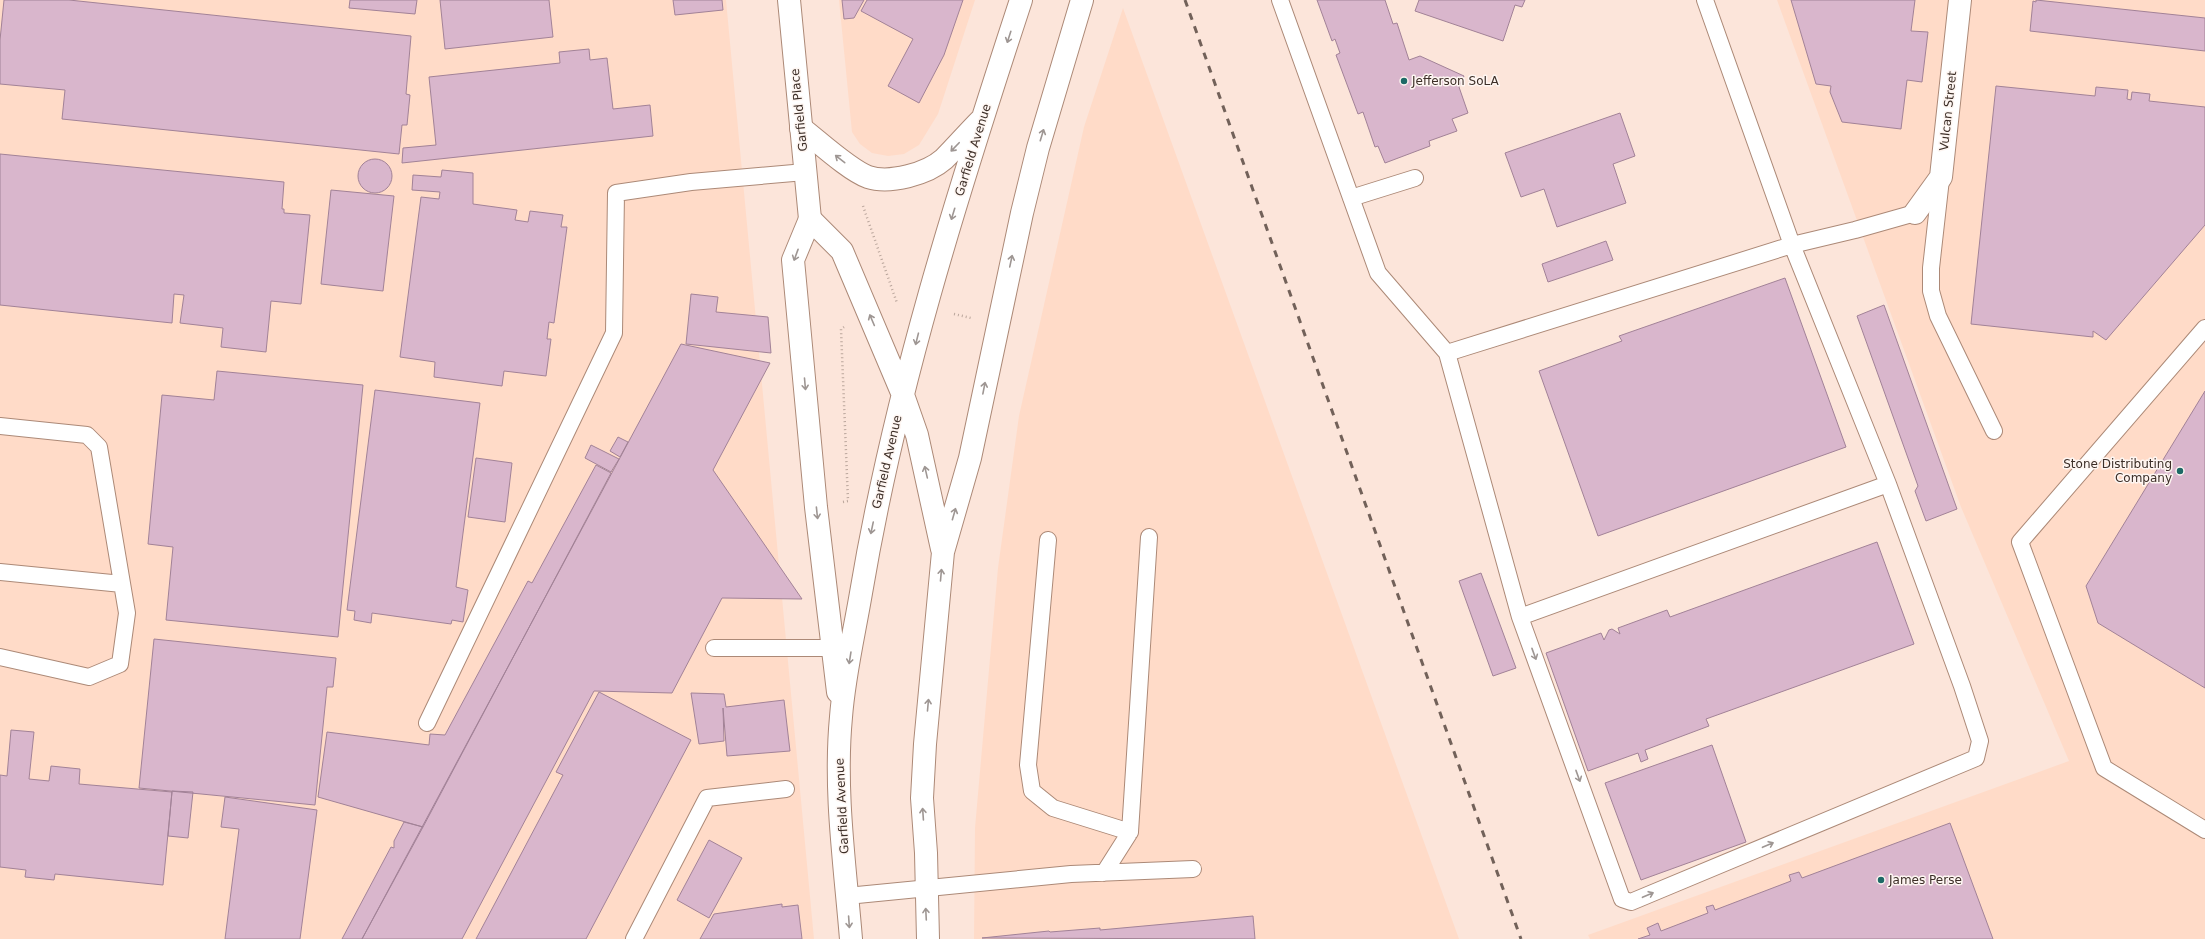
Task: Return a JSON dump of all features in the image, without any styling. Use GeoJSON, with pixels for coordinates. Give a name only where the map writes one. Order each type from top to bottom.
{"type":"FeatureCollection","features":[{"type":"Feature","properties":{"kind":"main road","name":"Garfield Place"},"geometry":{"type":"LineString","coordinates":[[789,0],[810,219]]}},
{"type":"Feature","properties":{"kind":"main road","name":"Garfield Avenue"},"geometry":{"type":"LineString","coordinates":[[851,939],[838,776],[841,715],[871,532],[925,307],[982,119],[1021,0]]}},
{"type":"Feature","properties":{"kind":"main road"},"geometry":{"type":"LineString","coordinates":[[928,939],[925,888],[926,853],[922,798],[943,552],[970,458],[1022,212],[1038,148],[1082,0]]}},
{"type":"Feature","properties":{"kind":"main road","name":"Vulcan Street"},"geometry":{"type":"LineString","coordinates":[[1915,213],[1941,177],[1960,0]]}},
{"type":"Feature","properties":{"kind":"main road"},"geometry":{"type":"LineString","coordinates":[[801,128],[846,163],[868,177],[889,179],[913,176],[942,160],[982,119]]}},
{"type":"Feature","properties":{"kind":"main road"},"geometry":{"type":"LineString","coordinates":[[841,715],[832,648],[793,260],[810,219],[842,251],[903,395],[918,442],[943,552]]}},
{"type":"Feature","properties":{"kind":"lane"},"geometry":{"type":"LineString","coordinates":[[1280,0],[1378,273],[1447,353],[1520,617],[1622,899],[1631,902],[1976,758],[1980,741],[1960,678],[1888,484],[1792,244],[1705,0]]}},
{"type":"Feature","properties":{"kind":"lane"},"geometry":{"type":"LineString","coordinates":[[427,723],[614,333],[616,193],[690,182],[805,172]]}},
{"type":"Feature","properties":{"kind":"lane"},"geometry":{"type":"LineString","coordinates":[[1941,177],[1931,268],[1931,291],[1938,316],[1994,431]]}},
{"type":"Feature","properties":{"kind":"lane"},"geometry":{"type":"LineString","coordinates":[[1351,198],[1414,178]]}},
{"type":"Feature","properties":{"kind":"lane"},"geometry":{"type":"LineString","coordinates":[[1447,353],[1792,244],[1855,230],[1915,213]]}},
{"type":"Feature","properties":{"kind":"lane"},"geometry":{"type":"LineString","coordinates":[[2205,328],[2020,542],[2104,768],[2205,830]]}},
{"type":"Feature","properties":{"kind":"lane"},"geometry":{"type":"LineString","coordinates":[[0,426],[87,435],[99,447],[127,613],[120,664],[90,677],[0,657]]}},
{"type":"Feature","properties":{"kind":"lane"},"geometry":{"type":"LineString","coordinates":[[1520,617],[1888,484]]}},
{"type":"Feature","properties":{"kind":"lane"},"geometry":{"type":"LineString","coordinates":[[1104,873],[1130,832],[1149,537]]}},
{"type":"Feature","properties":{"kind":"lane"},"geometry":{"type":"LineString","coordinates":[[1048,540],[1028,765],[1032,791],[1053,808],[1130,832]]}},
{"type":"Feature","properties":{"kind":"lane"},"geometry":{"type":"LineString","coordinates":[[0,572],[122,584]]}},
{"type":"Feature","properties":{"kind":"lane"},"geometry":{"type":"LineString","coordinates":[[714,648],[832,648]]}},
{"type":"Feature","properties":{"kind":"lane"},"geometry":{"type":"LineString","coordinates":[[634,939],[707,798],[786,789]]}},
{"type":"Feature","properties":{"kind":"lane"},"geometry":{"type":"LineString","coordinates":[[847,896],[1104,873],[1193,869]]}},
{"type":"Feature","properties":{"kind":"path"},"geometry":{"type":"LineString","coordinates":[[863,200],[862,205],[897,303]]}},
{"type":"Feature","properties":{"kind":"path"},"geometry":{"type":"LineString","coordinates":[[952,313],[978,319]]}},
{"type":"Feature","properties":{"kind":"path"},"geometry":{"type":"LineString","coordinates":[[838,503],[848,501],[841,329],[847,325]]}},
{"type":"Feature","properties":{"kind":"shaded area"},"geometry":{"type":"Polygon","coordinates":[[[0,0],[726,0],[814,939],[0,939],[0,0]]]}},
{"type":"Feature","properties":{"kind":"shaded area"},"geometry":{"type":"Polygon","coordinates":[[[839,0],[975,0],[938,114],[919,145],[904,154],[888,156],[872,153],[860,144],[852,132],[839,0]]]}},
{"type":"Feature","properties":{"kind":"shaded area"},"geometry":{"type":"Polygon","coordinates":[[[1777,0],[2205,0],[2205,939],[1590,939],[1588,935],[2069,761],[1961,507],[1777,0]]]}},
{"type":"Feature","properties":{"kind":"shaded area"},"geometry":{"type":"Polygon","coordinates":[[[1123,8],[1459,939],[974,939],[975,828],[998,568],[1019,416],[1084,127],[1123,8]]]}},
{"type":"Feature","properties":{"kind":"building"},"geometry":{"type":"Polygon","coordinates":[[[4,0],[69,0],[411,36],[406,94],[410,95],[407,125],[402,125],[399,154],[62,119],[65,90],[0,84],[0,40],[4,0]]]}},
{"type":"Feature","properties":{"kind":"building"},"geometry":{"type":"Polygon","coordinates":[[[350,0],[417,0],[415,14],[349,8],[350,0]]]}},
{"type":"Feature","properties":{"kind":"building"},"geometry":{"type":"Polygon","coordinates":[[[440,0],[549,0],[553,37],[445,49],[440,0]]]}},
{"type":"Feature","properties":{"kind":"building"},"geometry":{"type":"Polygon","coordinates":[[[673,0],[722,0],[723,10],[675,15],[673,0]]]}},
{"type":"Feature","properties":{"kind":"building"},"geometry":{"type":"Polygon","coordinates":[[[842,0],[864,0],[854,18],[844,19],[842,0]]]}},
{"type":"Feature","properties":{"kind":"building"},"geometry":{"type":"Polygon","coordinates":[[[867,0],[963,0],[944,55],[919,103],[888,86],[913,39],[861,11],[867,0]]]}},
{"type":"Feature","properties":{"kind":"building","name":"Jefferson SoLA"},"geometry":{"type":"Polygon","coordinates":[[[1317,0],[1385,0],[1393,24],[1397,23],[1409,60],[1420,56],[1464,76],[1459,87],[1468,113],[1452,119],[1457,131],[1429,141],[1430,146],[1385,163],[1378,146],[1375,147],[1363,112],[1358,114],[1336,55],[1340,53],[1335,39],[1332,41],[1317,0]]]}},
{"type":"Feature","properties":{"kind":"building","name":"Jefferson SoLA"},"geometry":{"type":"Polygon","coordinates":[[[1419,0],[1525,0],[1522,7],[1515,5],[1503,41],[1415,11],[1419,0]]]}},
{"type":"Feature","properties":{"kind":"building"},"geometry":{"type":"Polygon","coordinates":[[[1791,0],[1915,0],[1911,31],[1928,32],[1922,82],[1907,80],[1901,129],[1842,122],[1830,92],[1831,86],[1816,84],[1791,0]]]}},
{"type":"Feature","properties":{"kind":"building"},"geometry":{"type":"Polygon","coordinates":[[[2036,0],[2205,18],[2205,51],[2030,31],[2033,1],[2036,2],[2036,0]]]}},
{"type":"Feature","properties":{"kind":"building"},"geometry":{"type":"Polygon","coordinates":[[[589,49],[590,60],[607,58],[613,109],[650,105],[653,136],[402,163],[403,148],[436,145],[429,77],[560,63],[559,52],[589,49]]]}},
{"type":"Feature","properties":{"kind":"building"},"geometry":{"type":"Polygon","coordinates":[[[1996,86],[2095,96],[2096,87],[2128,90],[2127,99],[2131,100],[2132,92],[2150,94],[2149,101],[2205,107],[2205,225],[2106,340],[2093,331],[2093,337],[1971,324],[1996,86]]]}},
{"type":"Feature","properties":{"kind":"building"},"geometry":{"type":"Polygon","coordinates":[[[1620,113],[1635,156],[1613,164],[1626,203],[1557,227],[1544,189],[1521,197],[1505,153],[1620,113]]]}},
{"type":"Feature","properties":{"kind":"building"},"geometry":{"type":"Polygon","coordinates":[[[0,154],[284,182],[282,209],[284,209],[284,213],[310,215],[301,304],[271,301],[266,352],[221,347],[223,328],[180,323],[184,295],[174,294],[172,323],[0,305],[0,154]]]}},
{"type":"Feature","properties":{"kind":"building"},"geometry":{"type":"Polygon","coordinates":[[[372,159],[378,159],[382,160],[389,166],[392,176],[391,183],[385,190],[378,193],[372,193],[368,192],[361,186],[358,179],[358,173],[359,169],[365,162],[372,159]]]}},
{"type":"Feature","properties":{"kind":"building"},"geometry":{"type":"Polygon","coordinates":[[[442,170],[473,173],[473,204],[517,210],[515,220],[528,222],[530,211],[563,215],[561,227],[567,227],[554,323],[549,322],[547,339],[551,339],[546,376],[504,371],[502,386],[434,377],[435,362],[400,357],[421,197],[439,199],[440,192],[412,190],[413,175],[441,177],[442,170]]]}},
{"type":"Feature","properties":{"kind":"building"},"geometry":{"type":"Polygon","coordinates":[[[331,190],[394,196],[383,291],[321,284],[331,190]]]}},
{"type":"Feature","properties":{"kind":"building"},"geometry":{"type":"Polygon","coordinates":[[[1606,241],[1613,260],[1548,282],[1542,264],[1606,241]]]}},
{"type":"Feature","properties":{"kind":"building"},"geometry":{"type":"Polygon","coordinates":[[[1785,278],[1846,447],[1598,536],[1539,371],[1622,341],[1619,336],[1785,278]]]}},
{"type":"Feature","properties":{"kind":"building"},"geometry":{"type":"Polygon","coordinates":[[[691,294],[718,297],[716,312],[768,317],[771,353],[686,344],[691,294]]]}},
{"type":"Feature","properties":{"kind":"building"},"geometry":{"type":"Polygon","coordinates":[[[1884,305],[1957,509],[1926,521],[1915,491],[1918,486],[1857,316],[1884,305]]]}},
{"type":"Feature","properties":{"kind":"building"},"geometry":{"type":"Polygon","coordinates":[[[681,344],[770,363],[713,470],[802,599],[722,598],[672,693],[594,691],[462,939],[362,939],[681,344]]]}},
{"type":"Feature","properties":{"kind":"building"},"geometry":{"type":"Polygon","coordinates":[[[217,371],[363,385],[338,637],[166,620],[173,547],[148,544],[162,395],[214,400],[217,371]]]}},
{"type":"Feature","properties":{"kind":"building"},"geometry":{"type":"Polygon","coordinates":[[[375,390],[480,403],[456,587],[468,590],[463,622],[452,620],[451,624],[372,613],[371,623],[354,620],[355,611],[347,610],[375,390]]]}},
{"type":"Feature","properties":{"kind":"building","name":"Stone Distributing Company"},"geometry":{"type":"Polygon","coordinates":[[[2205,391],[2205,688],[2098,623],[2086,586],[2205,391]]]}},
{"type":"Feature","properties":{"kind":"building"},"geometry":{"type":"Polygon","coordinates":[[[618,437],[628,442],[620,457],[610,451],[618,437]]]}},
{"type":"Feature","properties":{"kind":"building"},"geometry":{"type":"Polygon","coordinates":[[[591,445],[619,459],[611,472],[585,458],[591,445]]]}},
{"type":"Feature","properties":{"kind":"building"},"geometry":{"type":"Polygon","coordinates":[[[476,458],[512,463],[505,522],[468,517],[476,458]]]}},
{"type":"Feature","properties":{"kind":"building"},"geometry":{"type":"Polygon","coordinates":[[[596,465],[611,473],[423,827],[318,797],[327,732],[429,745],[430,734],[445,735],[528,581],[532,583],[596,465]]]}},
{"type":"Feature","properties":{"kind":"building"},"geometry":{"type":"Polygon","coordinates":[[[1877,542],[1914,644],[1706,719],[1709,726],[1645,750],[1648,759],[1641,762],[1638,753],[1588,771],[1546,653],[1601,633],[1604,640],[1609,630],[1612,629],[1620,634],[1618,628],[1667,610],[1670,617],[1877,542]]]}},
{"type":"Feature","properties":{"kind":"building"},"geometry":{"type":"Polygon","coordinates":[[[1481,573],[1516,668],[1493,676],[1459,581],[1481,573]]]}},
{"type":"Feature","properties":{"kind":"building"},"geometry":{"type":"Polygon","coordinates":[[[154,639],[336,658],[333,687],[327,687],[315,805],[139,788],[154,639]]]}},
{"type":"Feature","properties":{"kind":"building"},"geometry":{"type":"Polygon","coordinates":[[[599,692],[691,740],[586,939],[476,939],[563,775],[556,772],[599,692]]]}},
{"type":"Feature","properties":{"kind":"building"},"geometry":{"type":"Polygon","coordinates":[[[691,693],[724,694],[726,707],[784,700],[790,751],[727,756],[723,708],[724,741],[699,744],[691,693]]]}},
{"type":"Feature","properties":{"kind":"building"},"geometry":{"type":"Polygon","coordinates":[[[11,730],[34,732],[29,779],[49,781],[51,766],[80,769],[79,784],[172,792],[163,885],[55,874],[54,880],[25,877],[26,870],[0,867],[0,775],[7,776],[11,730]]]}},
{"type":"Feature","properties":{"kind":"building"},"geometry":{"type":"Polygon","coordinates":[[[1712,745],[1746,842],[1641,880],[1605,783],[1712,745]]]}},
{"type":"Feature","properties":{"kind":"building"},"geometry":{"type":"Polygon","coordinates":[[[172,791],[193,792],[188,838],[168,836],[172,791]]]}},
{"type":"Feature","properties":{"kind":"building"},"geometry":{"type":"Polygon","coordinates":[[[225,797],[317,810],[300,939],[225,939],[239,829],[221,827],[225,797]]]}},
{"type":"Feature","properties":{"kind":"building"},"geometry":{"type":"Polygon","coordinates":[[[404,822],[423,827],[362,939],[342,939],[391,847],[394,848],[394,841],[404,822]]]}},
{"type":"Feature","properties":{"kind":"building","name":"James Perse"},"geometry":{"type":"Polygon","coordinates":[[[1950,823],[1993,939],[1638,939],[1650,935],[1647,928],[1658,923],[1661,931],[1708,913],[1706,907],[1713,905],[1715,910],[1791,881],[1789,875],[1799,872],[1802,878],[1950,823]]]}},
{"type":"Feature","properties":{"kind":"building"},"geometry":{"type":"Polygon","coordinates":[[[709,840],[742,858],[709,918],[677,900],[709,840]]]}},
{"type":"Feature","properties":{"kind":"building"},"geometry":{"type":"Polygon","coordinates":[[[782,904],[782,907],[798,905],[802,939],[700,939],[714,914],[782,904]]]}},
{"type":"Feature","properties":{"kind":"building"},"geometry":{"type":"Polygon","coordinates":[[[1253,916],[1255,939],[982,938],[1049,931],[1100,928],[1100,930],[1253,916]]]}},
{"type":"Feature","properties":{"kind":"railway"},"geometry":{"type":"LineString","coordinates":[[1185,0],[1521,939]]}},
{"type":"Feature","properties":{"kind":"place","name":"Jefferson SoLA"},"geometry":{"type":"Point","coordinates":[1404,81]}},
{"type":"Feature","properties":{"kind":"place","name":"Stone Distributing Company"},"geometry":{"type":"Point","coordinates":[2180,471]}},
{"type":"Feature","properties":{"kind":"place","name":"James Perse"},"geometry":{"type":"Point","coordinates":[1881,880]}}]}
